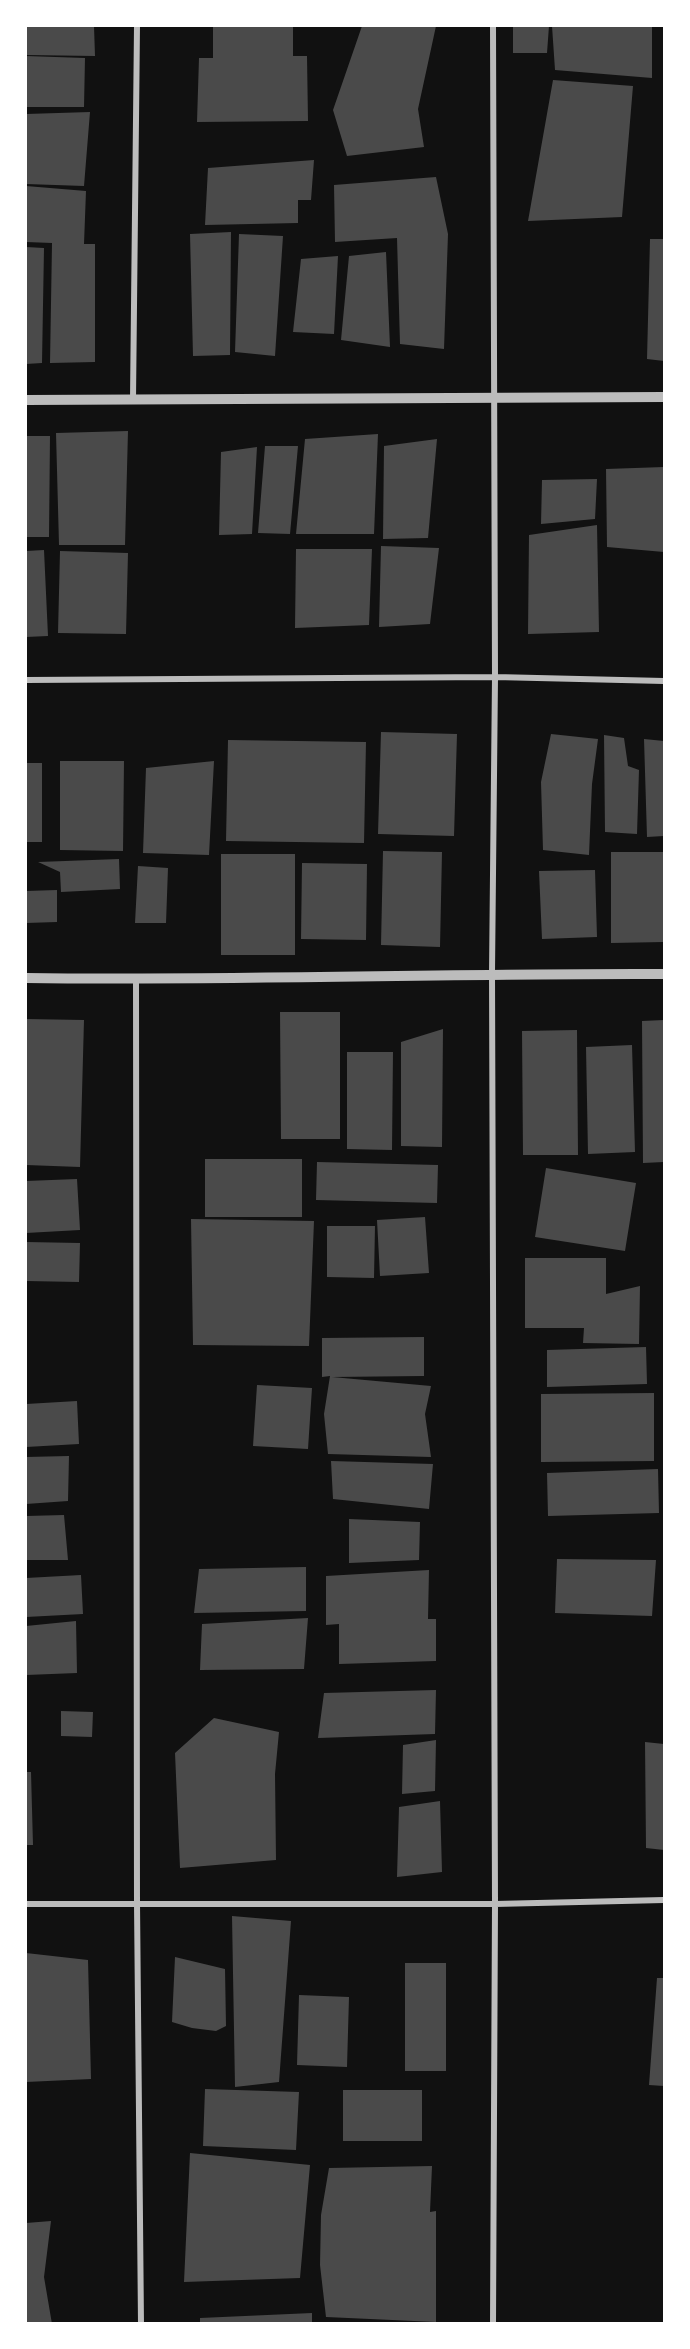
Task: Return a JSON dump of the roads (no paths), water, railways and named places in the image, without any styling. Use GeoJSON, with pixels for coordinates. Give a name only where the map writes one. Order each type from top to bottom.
{"type":"FeatureCollection","features":[{"type":"Feature","properties":{"kind":"street"},"geometry":{"type":"LineString","coordinates":[[133,399],[137,26]]}},
{"type":"Feature","properties":{"kind":"street"},"geometry":{"type":"LineString","coordinates":[[493,26],[495,676],[492,973],[495,1904],[493,2324]]}},
{"type":"Feature","properties":{"kind":"street"},"geometry":{"type":"LineString","coordinates":[[26,400],[664,398]]}},
{"type":"Feature","properties":{"kind":"street"},"geometry":{"type":"LineString","coordinates":[[26,680],[495,676],[664,681]]}},
{"type":"Feature","properties":{"kind":"street"},"geometry":{"type":"LineString","coordinates":[[26,978],[136,979],[492,973],[664,974]]}},
{"type":"Feature","properties":{"kind":"street"},"geometry":{"type":"LineString","coordinates":[[136,979],[136,1903],[141,2324]]}},
{"type":"Feature","properties":{"kind":"street"},"geometry":{"type":"LineString","coordinates":[[26,1904],[495,1904],[664,1900]]}}]}
